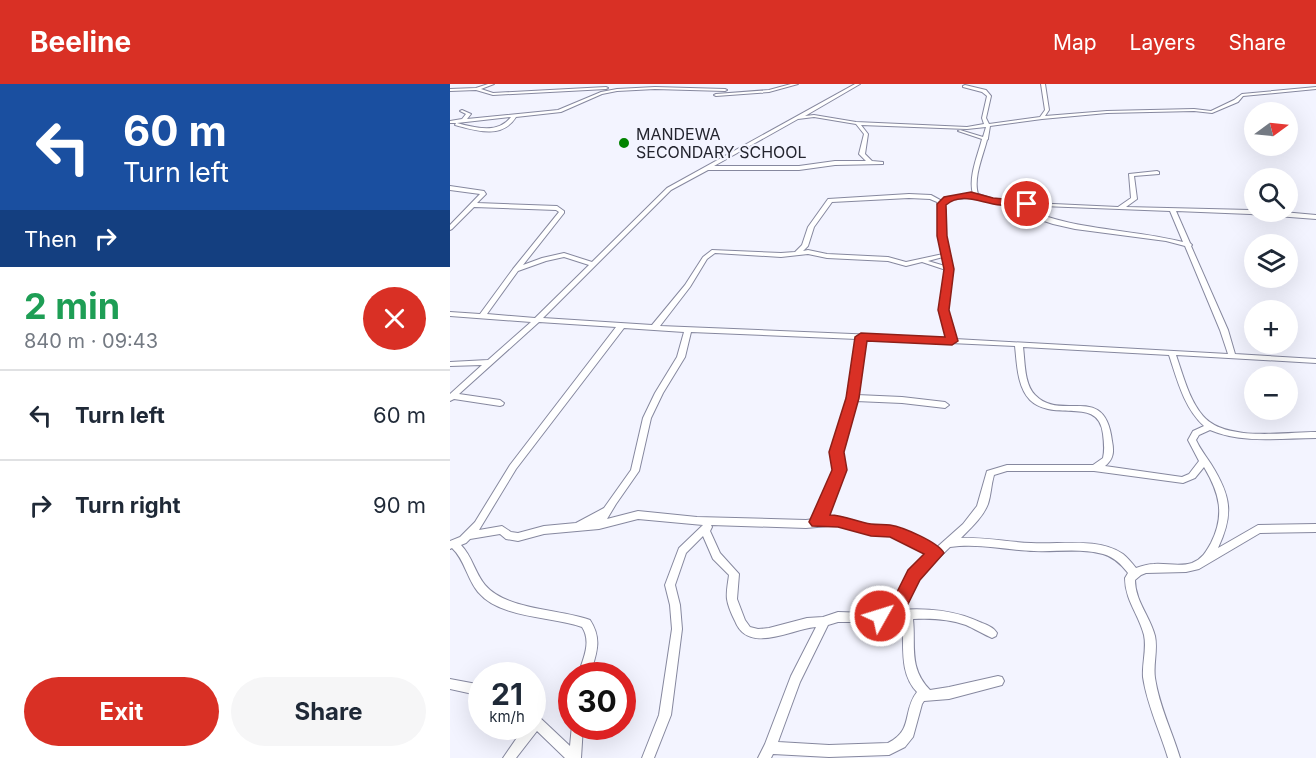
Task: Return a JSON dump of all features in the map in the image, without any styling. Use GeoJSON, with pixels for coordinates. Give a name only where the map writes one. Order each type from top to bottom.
{"type":"FeatureCollection","features":[{"type":"Feature","properties":{"kind":"street"},"geometry":{"type":"LineString","coordinates":[[450,90],[476,89],[492,84]]}},
{"type":"Feature","properties":{"kind":"street"},"geometry":{"type":"LineString","coordinates":[[598,84],[607,88]]}},
{"type":"Feature","properties":{"kind":"street"},"geometry":{"type":"LineString","coordinates":[[714,90],[724,84]]}},
{"type":"Feature","properties":{"kind":"street"},"geometry":{"type":"LineString","coordinates":[[702,90],[724,96],[776,90],[796,84]]}},
{"type":"Feature","properties":{"kind":"street"},"geometry":{"type":"LineString","coordinates":[[451,397],[535,322],[662,194],[858,84]]}},
{"type":"Feature","properties":{"kind":"street"},"geometry":{"type":"LineString","coordinates":[[1042,118],[1047,110],[1043,84]]}},
{"type":"Feature","properties":{"kind":"street"},"geometry":{"type":"LineString","coordinates":[[965,86],[988,94],[984,118],[988,127],[983,138],[983,151],[975,176],[976,195]]}},
{"type":"Feature","properties":{"kind":"street"},"geometry":{"type":"LineString","coordinates":[[476,89],[493,94],[607,88],[725,90]]}},
{"type":"Feature","properties":{"kind":"street"},"geometry":{"type":"LineString","coordinates":[[795,118],[819,117],[856,123],[948,129],[988,127],[1042,118],[1113,112],[1194,110],[1212,112],[1236,101],[1242,95],[1316,88]]}},
{"type":"Feature","properties":{"kind":"street"},"geometry":{"type":"LineString","coordinates":[[452,123],[514,117],[578,107],[590,98],[606,91],[626,89]]}},
{"type":"Feature","properties":{"kind":"street"},"geometry":{"type":"LineString","coordinates":[[462,111],[469,114],[463,121]]}},
{"type":"Feature","properties":{"kind":"street"},"geometry":{"type":"LineString","coordinates":[[452,123],[488,130],[505,126],[514,117]]}},
{"type":"Feature","properties":{"kind":"street"},"geometry":{"type":"LineString","coordinates":[[856,123],[865,130],[862,154],[870,162]]}},
{"type":"Feature","properties":{"kind":"street"},"geometry":{"type":"LineString","coordinates":[[948,129],[983,138]]}},
{"type":"Feature","properties":{"kind":"street"},"geometry":{"type":"LineString","coordinates":[[703,169],[799,168],[835,163],[881,163]]}},
{"type":"Feature","properties":{"kind":"street"},"geometry":{"type":"LineString","coordinates":[[1119,208],[1134,199],[1131,175],[1157,174]]}},
{"type":"Feature","properties":{"kind":"street"},"geometry":{"type":"LineString","coordinates":[[450,188],[482,192],[473,205],[450,228]]}},
{"type":"Feature","properties":{"kind":"street"},"geometry":{"type":"LineString","coordinates":[[952,341],[944,310],[949,269],[942,236],[942,204],[947,199],[976,195],[1009,204],[1316,217]]}},
{"type":"Feature","properties":{"kind":"street"},"geometry":{"type":"LineString","coordinates":[[797,253],[807,242],[812,227],[828,202],[833,199],[927,197],[942,204]]}},
{"type":"Feature","properties":{"kind":"street"},"geometry":{"type":"LineString","coordinates":[[1009,204],[1026,215],[1075,228],[1155,236],[1189,245]]}},
{"type":"Feature","properties":{"kind":"street"},"geometry":{"type":"LineString","coordinates":[[473,205],[562,209],[561,214],[515,270],[482,316]]}},
{"type":"Feature","properties":{"kind":"street"},"geometry":{"type":"LineString","coordinates":[[1173,211],[1224,330],[1232,356]]}},
{"type":"Feature","properties":{"kind":"street"},"geometry":{"type":"LineString","coordinates":[[655,327],[688,286],[705,258],[714,251],[781,255],[808,252],[827,256],[879,258],[906,264],[945,255]]}},
{"type":"Feature","properties":{"kind":"street"},"geometry":{"type":"LineString","coordinates":[[529,252],[554,257]]}},
{"type":"Feature","properties":{"kind":"street"},"geometry":{"type":"LineString","coordinates":[[515,270],[554,257],[570,256],[592,264]]}},
{"type":"Feature","properties":{"kind":"street"},"geometry":{"type":"LineString","coordinates":[[924,261],[949,269]]}},
{"type":"Feature","properties":{"kind":"street"},"geometry":{"type":"LineString","coordinates":[[450,314],[535,322],[952,341],[1316,361]]}},
{"type":"Feature","properties":{"kind":"street"},"geometry":{"type":"LineString","coordinates":[[470,535],[513,467],[622,325]]}},
{"type":"Feature","properties":{"kind":"street"},"geometry":{"type":"LineString","coordinates":[[599,525],[635,471],[647,418],[681,357],[688,330]]}},
{"type":"Feature","properties":{"kind":"street"},"geometry":{"type":"LineString","coordinates":[[817,522],[821,518],[840,470],[837,452],[853,398],[861,337]]}},
{"type":"Feature","properties":{"kind":"street"},"geometry":{"type":"LineString","coordinates":[[1019,345],[1028,386],[1035,400],[1056,408],[1089,408],[1098,412],[1106,423],[1109,456],[1106,462],[1094,468]]}},
{"type":"Feature","properties":{"kind":"street"},"geometry":{"type":"LineString","coordinates":[[1172,354],[1195,409],[1209,427]]}},
{"type":"Feature","properties":{"kind":"street"},"geometry":{"type":"LineString","coordinates":[[450,364],[492,362]]}},
{"type":"Feature","properties":{"kind":"street"},"geometry":{"type":"LineString","coordinates":[[451,397],[501,403]]}},
{"type":"Feature","properties":{"kind":"street"},"geometry":{"type":"LineString","coordinates":[[853,398],[945,405]]}},
{"type":"Feature","properties":{"kind":"street"},"geometry":{"type":"LineString","coordinates":[[1205,560],[1221,531],[1225,508],[1217,484],[1195,449],[1192,440],[1196,433],[1209,427],[1238,434],[1316,435]]}},
{"type":"Feature","properties":{"kind":"street"},"geometry":{"type":"LineString","coordinates":[[880,616],[901,601],[914,575],[980,510],[984,502],[987,480],[990,473],[997,469],[1094,468],[1183,480],[1192,476],[1204,461]]}},
{"type":"Feature","properties":{"kind":"street"},"geometry":{"type":"LineString","coordinates":[[576,528],[607,511]]}},
{"type":"Feature","properties":{"kind":"street"},"geometry":{"type":"LineString","coordinates":[[452,545],[470,535],[502,530],[509,536],[518,537],[544,530],[599,525],[638,515],[709,525],[806,524],[838,521],[871,530],[891,531],[912,539],[936,553]]}},
{"type":"Feature","properties":{"kind":"street"},"geometry":{"type":"LineString","coordinates":[[709,525],[716,556],[734,574],[732,599],[741,623],[747,631],[758,634],[769,633],[807,623],[824,622],[846,615],[907,614],[953,615],[971,621],[992,633]]}},
{"type":"Feature","properties":{"kind":"street"},"geometry":{"type":"LineString","coordinates":[[648,758],[664,716],[677,629],[670,585],[682,551],[709,525]]}},
{"type":"Feature","properties":{"kind":"street"},"geometry":{"type":"LineString","coordinates":[[1174,758],[1155,704],[1149,676],[1149,634],[1133,603],[1129,589],[1130,578],[1134,573],[1152,568],[1188,568],[1258,529],[1316,528]]}},
{"type":"Feature","properties":{"kind":"street"},"geometry":{"type":"LineString","coordinates":[[949,543],[983,541],[1030,547],[1101,550],[1125,561],[1134,573]]}},
{"type":"Feature","properties":{"kind":"street"},"geometry":{"type":"LineString","coordinates":[[452,545],[462,550],[488,596],[518,608],[586,623],[592,631],[593,642],[588,662]]}},
{"type":"Feature","properties":{"kind":"street"},"geometry":{"type":"LineString","coordinates":[[907,614],[908,666],[915,682],[926,694]]}},
{"type":"Feature","properties":{"kind":"street"},"geometry":{"type":"LineString","coordinates":[[824,622],[795,680],[767,753],[889,749],[901,743],[909,734],[917,700],[926,694],[939,695],[998,681]]}},
{"type":"Feature","properties":{"kind":"street"},"geometry":{"type":"LineString","coordinates":[[450,684],[468,688]]}},
{"type":"Feature","properties":{"kind":"street"},"geometry":{"type":"LineString","coordinates":[[546,731],[574,758]]}},
{"type":"Feature","properties":{"kind":"street"},"geometry":{"type":"LineString","coordinates":[[509,758],[521,740]]}},
{"type":"Feature","properties":{"kind":"street"},"geometry":{"type":"LineString","coordinates":[[574,758],[576,740]]}},
{"type":"Feature","properties":{"kind":"place","name":"MANDEWA SECONDARY SCHOOL"},"geometry":{"type":"Point","coordinates":[624,143]}},
{"type":"Feature","properties":{"kind":"route"},"geometry":{"type":"LineString","coordinates":[[880,616],[901,601],[910,580],[936,553],[902,534],[891,531],[871,530],[838,521],[817,522],[821,518],[828,494],[840,470],[837,452],[853,398],[861,337],[952,341],[944,310],[944,292],[949,269],[942,236],[942,204],[947,199],[971,195],[1009,204],[1027,204]]}}]}
